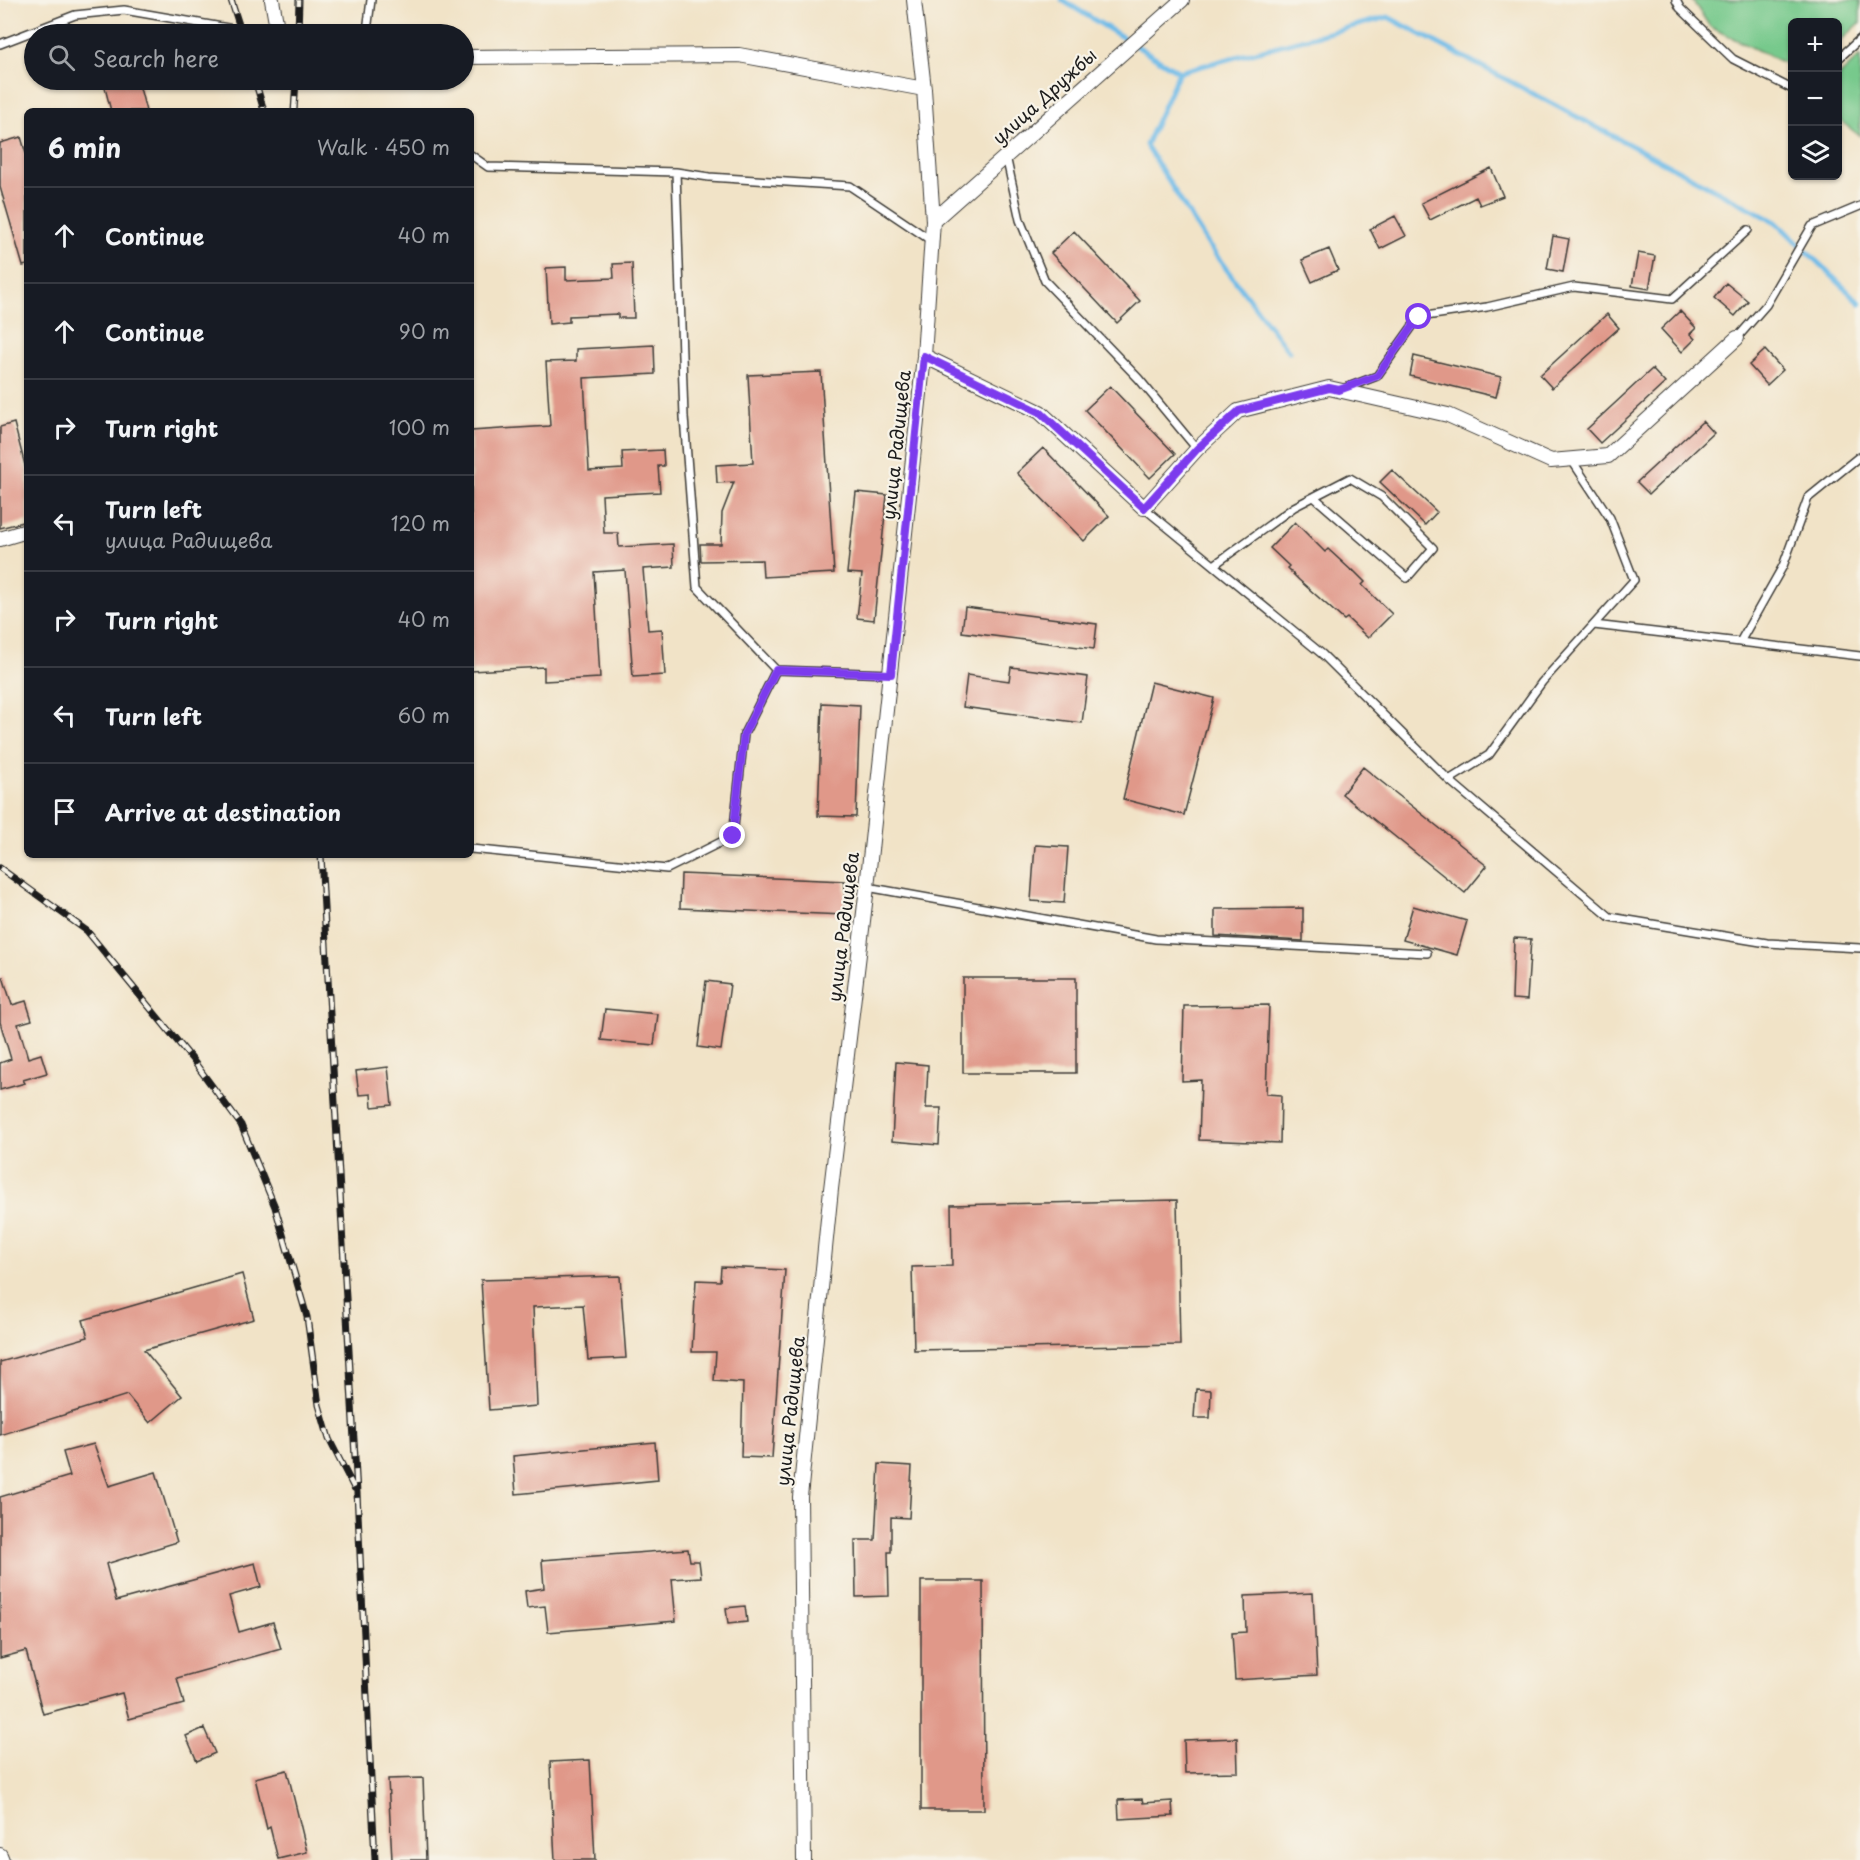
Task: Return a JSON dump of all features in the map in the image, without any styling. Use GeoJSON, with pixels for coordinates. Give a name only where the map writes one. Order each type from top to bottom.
{"type":"FeatureCollection","features":[{"type":"Feature","properties":{"kind":"street"},"geometry":{"type":"LineString","coordinates":[[272,0],[276,24]]}},
{"type":"Feature","properties":{"kind":"street","name":"улица Радищева"},"geometry":{"type":"LineString","coordinates":[[804,1860],[800,1497],[831,1189],[891,674],[924,356],[932,241],[933,221],[924,89],[914,0]]}},
{"type":"Feature","properties":{"kind":"street","name":"улица Дружбы"},"geometry":{"type":"LineString","coordinates":[[933,221],[1182,0]]}},
{"type":"Feature","properties":{"kind":"street"},"geometry":{"type":"LineString","coordinates":[[474,57],[739,55],[924,89]]}},
{"type":"Feature","properties":{"kind":"street"},"geometry":{"type":"LineString","coordinates":[[924,356],[1040,412],[1144,508],[1197,449],[1239,411],[1329,388],[1448,415],[1551,461],[1608,456],[1737,338]]}},
{"type":"Feature","properties":{"kind":"street"},"geometry":{"type":"LineString","coordinates":[[0,539],[24,532]]}},
{"type":"Feature","properties":{"kind":"street"},"geometry":{"type":"LineString","coordinates":[[0,1855],[2,1860]]}},
{"type":"Feature","properties":{"kind":"lane"},"geometry":{"type":"LineString","coordinates":[[368,24],[371,0]]}},
{"type":"Feature","properties":{"kind":"lane"},"geometry":{"type":"LineString","coordinates":[[1676,0],[1680,8],[1733,58],[1788,87]]}},
{"type":"Feature","properties":{"kind":"lane"},"geometry":{"type":"LineString","coordinates":[[52,24],[75,15],[124,10],[205,24]]}},
{"type":"Feature","properties":{"kind":"lane"},"geometry":{"type":"LineString","coordinates":[[0,44],[24,35]]}},
{"type":"Feature","properties":{"kind":"lane"},"geometry":{"type":"LineString","coordinates":[[1842,55],[1860,39]]}},
{"type":"Feature","properties":{"kind":"lane"},"geometry":{"type":"LineString","coordinates":[[1006,156],[1020,220],[1045,281],[1139,379],[1197,449]]}},
{"type":"Feature","properties":{"kind":"lane"},"geometry":{"type":"LineString","coordinates":[[474,157],[488,167],[675,172],[708,177],[850,186],[932,241]]}},
{"type":"Feature","properties":{"kind":"lane"},"geometry":{"type":"LineString","coordinates":[[675,172],[684,417],[697,587],[776,670],[891,674]]}},
{"type":"Feature","properties":{"kind":"lane"},"geometry":{"type":"LineString","coordinates":[[1737,338],[1766,305],[1812,226],[1860,206]]}},
{"type":"Feature","properties":{"kind":"lane"},"geometry":{"type":"LineString","coordinates":[[1339,390],[1377,376],[1419,317],[1487,307],[1574,287],[1672,299],[1748,230]]}},
{"type":"Feature","properties":{"kind":"lane"},"geometry":{"type":"LineString","coordinates":[[1740,642],[1783,566],[1808,498],[1860,456]]}},
{"type":"Feature","properties":{"kind":"lane"},"geometry":{"type":"LineString","coordinates":[[1449,780],[1489,755],[1542,682],[1634,580],[1610,518],[1572,459]]}},
{"type":"Feature","properties":{"kind":"lane"},"geometry":{"type":"LineString","coordinates":[[1214,565],[1294,507],[1350,478],[1382,497],[1433,548],[1407,578],[1314,497]]}},
{"type":"Feature","properties":{"kind":"lane"},"geometry":{"type":"LineString","coordinates":[[1144,508],[1322,654],[1449,780],[1610,917],[1767,943],[1860,948]]}},
{"type":"Feature","properties":{"kind":"lane"},"geometry":{"type":"LineString","coordinates":[[1594,625],[1860,656]]}},
{"type":"Feature","properties":{"kind":"lane"},"geometry":{"type":"LineString","coordinates":[[474,849],[667,869],[733,836],[744,734],[776,670]]}},
{"type":"Feature","properties":{"kind":"lane"},"geometry":{"type":"LineString","coordinates":[[867,887],[1156,939],[1427,953]]}},
{"type":"Feature","properties":{"kind":"green space"},"geometry":{"type":"Polygon","coordinates":[[[1692,0],[1860,0],[1860,23],[1842,39],[1842,18],[1788,18],[1788,65],[1710,27],[1692,0]]]}},
{"type":"Feature","properties":{"kind":"green space"},"geometry":{"type":"Polygon","coordinates":[[[1860,56],[1860,136],[1842,122],[1842,73],[1860,56]]]}},
{"type":"Feature","properties":{"kind":"building"},"geometry":{"type":"Polygon","coordinates":[[[106,90],[141,90],[145,108],[110,108],[106,90]]]}},
{"type":"Feature","properties":{"kind":"building"},"geometry":{"type":"Polygon","coordinates":[[[21,137],[24,147],[23,266],[0,187],[0,143],[21,137]]]}},
{"type":"Feature","properties":{"kind":"building"},"geometry":{"type":"Polygon","coordinates":[[[1491,168],[1503,196],[1480,205],[1476,197],[1430,220],[1421,203],[1491,168]]]}},
{"type":"Feature","properties":{"kind":"building"},"geometry":{"type":"Polygon","coordinates":[[[1395,216],[1406,236],[1380,249],[1370,229],[1395,216]]]}},
{"type":"Feature","properties":{"kind":"building"},"geometry":{"type":"Polygon","coordinates":[[[1074,231],[1140,301],[1117,323],[1051,253],[1074,231]]]}},
{"type":"Feature","properties":{"kind":"building"},"geometry":{"type":"Polygon","coordinates":[[[1553,236],[1569,239],[1563,272],[1547,269],[1553,236]]]}},
{"type":"Feature","properties":{"kind":"building"},"geometry":{"type":"Polygon","coordinates":[[[1329,249],[1338,270],[1312,282],[1302,260],[1329,249]]]}},
{"type":"Feature","properties":{"kind":"building"},"geometry":{"type":"Polygon","coordinates":[[[1638,253],[1655,256],[1649,289],[1632,286],[1638,253]]]}},
{"type":"Feature","properties":{"kind":"building"},"geometry":{"type":"Polygon","coordinates":[[[632,263],[634,318],[618,318],[618,314],[569,316],[569,322],[549,324],[546,268],[566,267],[566,280],[614,278],[613,264],[632,263]]]}},
{"type":"Feature","properties":{"kind":"building"},"geometry":{"type":"Polygon","coordinates":[[[1726,283],[1748,301],[1735,316],[1714,298],[1726,283]]]}},
{"type":"Feature","properties":{"kind":"building"},"geometry":{"type":"Polygon","coordinates":[[[1680,311],[1696,328],[1690,334],[1695,339],[1682,352],[1661,329],[1680,311]]]}},
{"type":"Feature","properties":{"kind":"building"},"geometry":{"type":"Polygon","coordinates":[[[1607,314],[1619,328],[1552,388],[1540,375],[1607,314]]]}},
{"type":"Feature","properties":{"kind":"building"},"geometry":{"type":"Polygon","coordinates":[[[654,345],[655,374],[584,378],[589,471],[623,469],[622,452],[663,450],[664,466],[658,466],[660,492],[602,495],[604,533],[618,533],[619,547],[673,544],[674,567],[643,569],[648,630],[662,629],[665,675],[633,677],[625,570],[594,572],[600,678],[544,681],[544,667],[474,671],[474,431],[550,426],[546,362],[576,361],[576,349],[654,345]]]}},
{"type":"Feature","properties":{"kind":"building"},"geometry":{"type":"Polygon","coordinates":[[[1765,350],[1783,370],[1767,385],[1749,365],[1765,350]]]}},
{"type":"Feature","properties":{"kind":"building"},"geometry":{"type":"Polygon","coordinates":[[[1414,356],[1501,377],[1496,397],[1410,376],[1414,356]]]}},
{"type":"Feature","properties":{"kind":"building"},"geometry":{"type":"Polygon","coordinates":[[[1652,369],[1665,383],[1600,443],[1587,429],[1652,369]]]}},
{"type":"Feature","properties":{"kind":"building"},"geometry":{"type":"Polygon","coordinates":[[[821,372],[834,573],[763,577],[762,560],[701,561],[700,544],[721,544],[722,513],[734,482],[717,483],[716,465],[753,463],[748,375],[821,372]]]}},
{"type":"Feature","properties":{"kind":"building"},"geometry":{"type":"Polygon","coordinates":[[[1110,386],[1175,454],[1150,478],[1085,410],[1110,386]]]}},
{"type":"Feature","properties":{"kind":"building"},"geometry":{"type":"Polygon","coordinates":[[[1703,421],[1714,433],[1649,494],[1637,482],[1703,421]]]}},
{"type":"Feature","properties":{"kind":"building"},"geometry":{"type":"Polygon","coordinates":[[[14,423],[24,461],[24,522],[0,528],[0,427],[14,423]]]}},
{"type":"Feature","properties":{"kind":"building"},"geometry":{"type":"Polygon","coordinates":[[[1043,448],[1109,516],[1084,541],[1017,473],[1043,448]]]}},
{"type":"Feature","properties":{"kind":"building"},"geometry":{"type":"Polygon","coordinates":[[[1392,470],[1437,512],[1425,525],[1380,482],[1392,470]]]}},
{"type":"Feature","properties":{"kind":"building"},"geometry":{"type":"Polygon","coordinates":[[[856,492],[887,495],[874,620],[857,618],[862,574],[847,573],[856,492]]]}},
{"type":"Feature","properties":{"kind":"building"},"geometry":{"type":"Polygon","coordinates":[[[1295,522],[1325,552],[1328,549],[1353,570],[1365,582],[1362,585],[1392,614],[1368,638],[1299,580],[1287,568],[1289,566],[1270,548],[1295,522]]]}},
{"type":"Feature","properties":{"kind":"building"},"geometry":{"type":"Polygon","coordinates":[[[965,607],[1097,624],[1094,649],[962,632],[965,607]]]}},
{"type":"Feature","properties":{"kind":"building"},"geometry":{"type":"Polygon","coordinates":[[[1011,667],[1088,677],[1082,723],[963,707],[967,675],[1009,681],[1011,667]]]}},
{"type":"Feature","properties":{"kind":"building"},"geometry":{"type":"Polygon","coordinates":[[[1151,682],[1214,698],[1184,815],[1123,799],[1151,682]]]}},
{"type":"Feature","properties":{"kind":"building"},"geometry":{"type":"Polygon","coordinates":[[[822,703],[860,705],[856,817],[818,816],[822,703]]]}},
{"type":"Feature","properties":{"kind":"building"},"geometry":{"type":"Polygon","coordinates":[[[1363,767],[1487,866],[1465,893],[1342,794],[1363,767]]]}},
{"type":"Feature","properties":{"kind":"building"},"geometry":{"type":"Polygon","coordinates":[[[1035,845],[1068,847],[1064,903],[1031,901],[1035,845]]]}},
{"type":"Feature","properties":{"kind":"building"},"geometry":{"type":"Polygon","coordinates":[[[681,874],[845,881],[844,915],[680,908],[681,874]]]}},
{"type":"Feature","properties":{"kind":"building"},"geometry":{"type":"Polygon","coordinates":[[[1413,906],[1467,921],[1457,955],[1403,940],[1413,906]]]}},
{"type":"Feature","properties":{"kind":"building"},"geometry":{"type":"Polygon","coordinates":[[[1303,908],[1303,941],[1215,936],[1215,909],[1303,908]]]}},
{"type":"Feature","properties":{"kind":"building"},"geometry":{"type":"Polygon","coordinates":[[[1514,938],[1531,939],[1527,1000],[1512,999],[1514,938]]]}},
{"type":"Feature","properties":{"kind":"building"},"geometry":{"type":"Polygon","coordinates":[[[3,977],[12,1005],[26,1001],[32,1020],[18,1024],[28,1058],[41,1054],[47,1073],[23,1080],[25,1083],[0,1090],[0,1063],[11,1059],[0,1022],[0,978],[3,977]]]}},
{"type":"Feature","properties":{"kind":"building"},"geometry":{"type":"Polygon","coordinates":[[[963,978],[1076,978],[1076,1073],[963,1073],[963,978]]]}},
{"type":"Feature","properties":{"kind":"building"},"geometry":{"type":"Polygon","coordinates":[[[706,981],[730,984],[721,1050],[698,1047],[706,981]]]}},
{"type":"Feature","properties":{"kind":"building"},"geometry":{"type":"Polygon","coordinates":[[[1269,1005],[1266,1094],[1281,1095],[1280,1143],[1199,1140],[1201,1080],[1182,1081],[1184,1006],[1269,1005]]]}},
{"type":"Feature","properties":{"kind":"building"},"geometry":{"type":"Polygon","coordinates":[[[605,1009],[658,1014],[654,1045],[601,1040],[605,1009]]]}},
{"type":"Feature","properties":{"kind":"building"},"geometry":{"type":"Polygon","coordinates":[[[896,1062],[928,1065],[926,1108],[941,1108],[939,1145],[892,1141],[896,1062]]]}},
{"type":"Feature","properties":{"kind":"building"},"geometry":{"type":"Polygon","coordinates":[[[388,1067],[392,1105],[372,1107],[371,1094],[359,1095],[356,1071],[388,1067]]]}},
{"type":"Feature","properties":{"kind":"building"},"geometry":{"type":"Polygon","coordinates":[[[1177,1200],[1180,1345],[914,1350],[912,1267],[952,1266],[951,1205],[1177,1200]]]}},
{"type":"Feature","properties":{"kind":"building"},"geometry":{"type":"Polygon","coordinates":[[[721,1267],[785,1270],[772,1458],[741,1457],[743,1383],[714,1381],[716,1352],[692,1352],[696,1280],[720,1281],[721,1267]]]}},
{"type":"Feature","properties":{"kind":"building"},"geometry":{"type":"Polygon","coordinates":[[[242,1274],[254,1319],[144,1350],[182,1396],[150,1423],[127,1395],[0,1435],[0,1362],[88,1337],[83,1320],[242,1274]]]}},
{"type":"Feature","properties":{"kind":"building"},"geometry":{"type":"Polygon","coordinates":[[[620,1276],[626,1358],[588,1360],[583,1305],[533,1307],[537,1406],[489,1410],[481,1280],[620,1276]]]}},
{"type":"Feature","properties":{"kind":"building"},"geometry":{"type":"Polygon","coordinates":[[[1196,1389],[1211,1390],[1210,1418],[1194,1418],[1196,1389]]]}},
{"type":"Feature","properties":{"kind":"building"},"geometry":{"type":"Polygon","coordinates":[[[655,1442],[658,1480],[516,1494],[513,1456],[655,1442]]]}},
{"type":"Feature","properties":{"kind":"building"},"geometry":{"type":"Polygon","coordinates":[[[94,1444],[109,1486],[156,1472],[177,1542],[106,1564],[116,1601],[255,1563],[261,1587],[229,1596],[239,1632],[273,1622],[281,1649],[177,1678],[184,1704],[129,1719],[122,1693],[43,1714],[26,1651],[0,1658],[0,1497],[70,1476],[63,1452],[94,1444]]]}},
{"type":"Feature","properties":{"kind":"building"},"geometry":{"type":"Polygon","coordinates":[[[879,1464],[912,1466],[909,1518],[891,1517],[891,1552],[888,1552],[889,1596],[856,1597],[855,1540],[875,1540],[879,1464]]]}},
{"type":"Feature","properties":{"kind":"building"},"geometry":{"type":"Polygon","coordinates":[[[688,1549],[690,1561],[699,1561],[701,1577],[672,1579],[676,1621],[548,1632],[545,1606],[527,1608],[525,1591],[544,1588],[542,1560],[688,1549]]]}},
{"type":"Feature","properties":{"kind":"building"},"geometry":{"type":"Polygon","coordinates":[[[921,1581],[983,1581],[984,1810],[921,1810],[921,1581]]]}},
{"type":"Feature","properties":{"kind":"building"},"geometry":{"type":"Polygon","coordinates":[[[1313,1593],[1317,1675],[1235,1680],[1232,1633],[1246,1632],[1245,1596],[1313,1593]]]}},
{"type":"Feature","properties":{"kind":"building"},"geometry":{"type":"Polygon","coordinates":[[[745,1606],[747,1622],[728,1624],[726,1608],[745,1606]]]}},
{"type":"Feature","properties":{"kind":"building"},"geometry":{"type":"Polygon","coordinates":[[[204,1728],[215,1753],[197,1761],[186,1736],[204,1728]]]}},
{"type":"Feature","properties":{"kind":"building"},"geometry":{"type":"Polygon","coordinates":[[[1237,1738],[1238,1772],[1185,1773],[1184,1740],[1237,1738]]]}},
{"type":"Feature","properties":{"kind":"building"},"geometry":{"type":"Polygon","coordinates":[[[590,1760],[595,1860],[555,1860],[550,1762],[590,1760]]]}},
{"type":"Feature","properties":{"kind":"building"},"geometry":{"type":"Polygon","coordinates":[[[287,1770],[307,1852],[278,1859],[270,1827],[267,1829],[255,1778],[287,1770]]]}},
{"type":"Feature","properties":{"kind":"building"},"geometry":{"type":"Polygon","coordinates":[[[423,1778],[426,1860],[392,1860],[388,1779],[423,1778]]]}},
{"type":"Feature","properties":{"kind":"building"},"geometry":{"type":"Polygon","coordinates":[[[1142,1799],[1143,1803],[1172,1801],[1173,1816],[1119,1819],[1118,1800],[1142,1799]]]}},
{"type":"Feature","properties":{"kind":"waterway"},"geometry":{"type":"LineString","coordinates":[[1062,0],[1179,72],[1388,17],[1776,222],[1860,303]]}},
{"type":"Feature","properties":{"kind":"waterway"},"geometry":{"type":"LineString","coordinates":[[1179,72],[1146,145],[1209,246],[1289,352]]}},
{"type":"Feature","properties":{"kind":"railway"},"geometry":{"type":"LineString","coordinates":[[231,0],[239,24]]}},
{"type":"Feature","properties":{"kind":"railway"},"geometry":{"type":"LineString","coordinates":[[298,24],[299,0]]}},
{"type":"Feature","properties":{"kind":"railway"},"geometry":{"type":"LineString","coordinates":[[258,90],[263,108]]}},
{"type":"Feature","properties":{"kind":"railway"},"geometry":{"type":"LineString","coordinates":[[294,108],[295,90]]}},
{"type":"Feature","properties":{"kind":"railway"},"geometry":{"type":"LineString","coordinates":[[321,858],[375,1860]]}},
{"type":"Feature","properties":{"kind":"railway"},"geometry":{"type":"LineString","coordinates":[[0,868],[87,931],[192,1059],[241,1125],[275,1207],[307,1317],[319,1405],[329,1439],[354,1488]]}},
{"type":"Feature","properties":{"kind":"route"},"geometry":{"type":"LineString","coordinates":[[733,836],[744,734],[776,670],[891,674],[924,356],[1040,412],[1144,508],[1197,449],[1239,411],[1329,388],[1339,390],[1377,376],[1419,317]]}}]}
